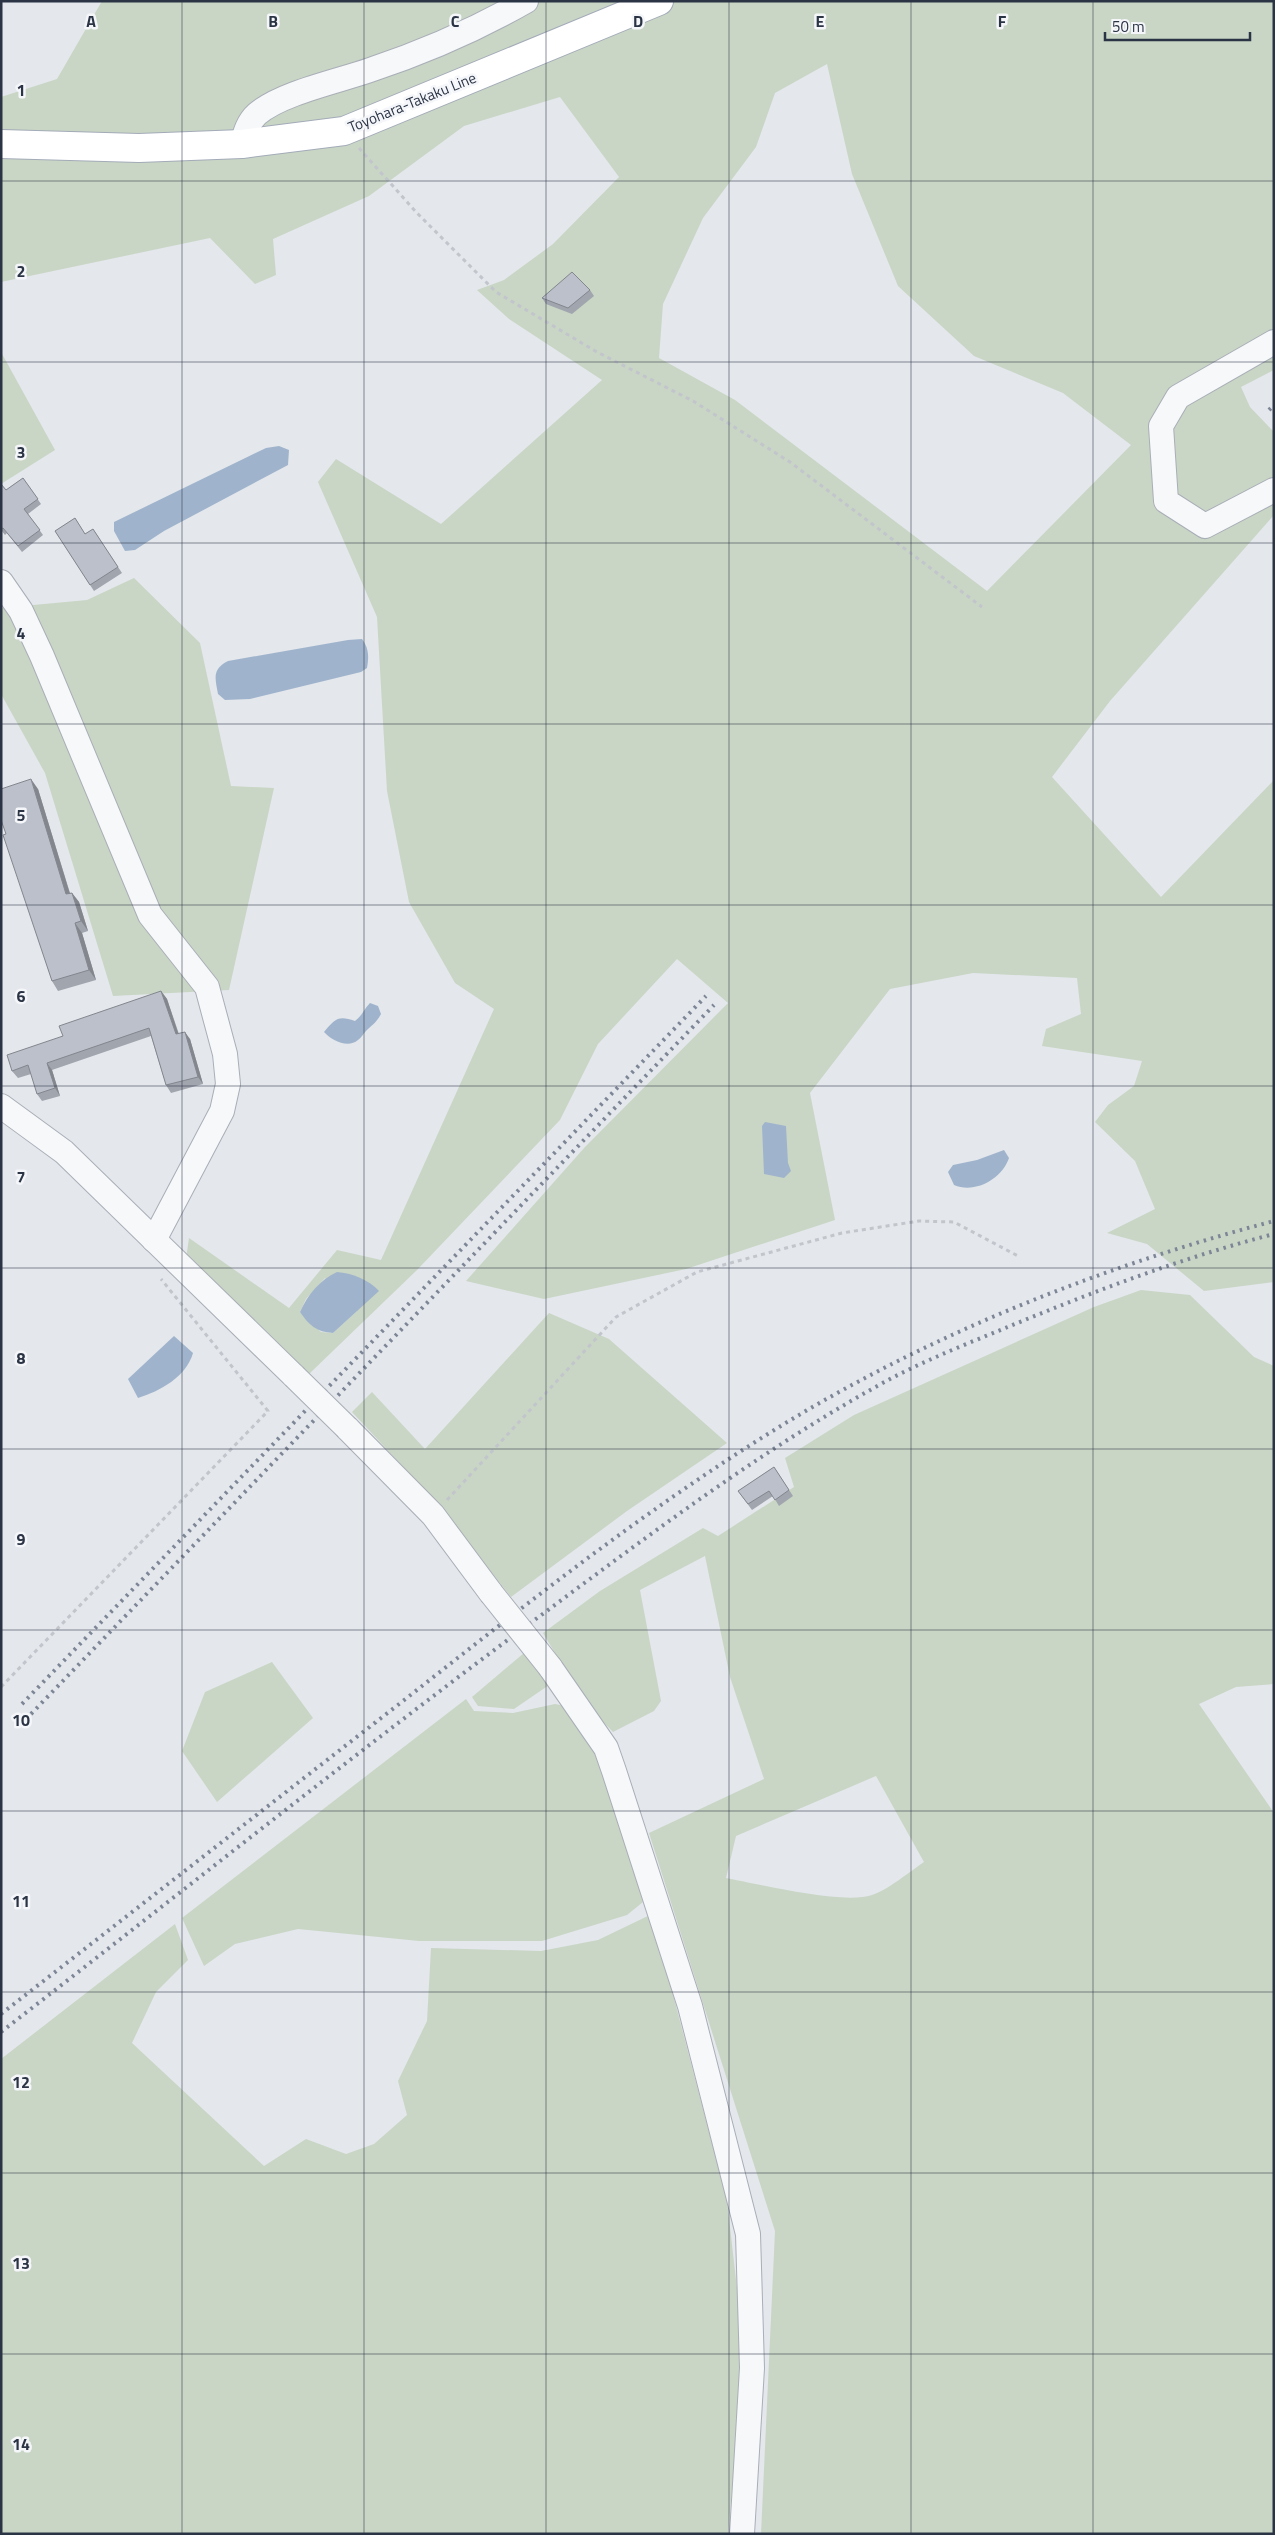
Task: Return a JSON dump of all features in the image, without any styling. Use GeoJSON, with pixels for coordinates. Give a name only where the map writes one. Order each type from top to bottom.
{"type":"FeatureCollection","features":[{"type":"Feature","properties":{"kind":"main road","name":"Toyohara-Takaku Line"},"geometry":{"type":"LineString","coordinates":[[1,144],[139,148],[242,144],[344,131],[659,1]]}},
{"type":"Feature","properties":{"kind":"street"},"geometry":{"type":"LineString","coordinates":[[242,144],[248,126],[257,114],[273,104],[303,92],[371,70],[482,26],[526,1]]}},
{"type":"Feature","properties":{"kind":"street"},"geometry":{"type":"LineString","coordinates":[[1274,342],[1178,397],[1161,426],[1166,501],[1205,526],[1274,490]]}},
{"type":"Feature","properties":{"kind":"street"},"geometry":{"type":"LineString","coordinates":[[1,582],[20,611],[42,656],[150,915],[206,987],[225,1054],[228,1084],[222,1111],[154,1240]]}},
{"type":"Feature","properties":{"kind":"street"},"geometry":{"type":"LineString","coordinates":[[1,1106],[64,1152],[347,1428],[433,1515],[550,1667],[606,1748],[690,2006],[746,2226],[752,2368],[742,2534]]}},
{"type":"Feature","properties":{"kind":"path"},"geometry":{"type":"LineString","coordinates":[[344,131],[416,212],[496,292],[597,352],[694,401],[790,462],[982,607]]}},
{"type":"Feature","properties":{"kind":"path"},"geometry":{"type":"LineString","coordinates":[[433,1515],[616,1317],[697,1272],[842,1233],[918,1222],[954,1222],[1018,1256]]}},
{"type":"Feature","properties":{"kind":"path"},"geometry":{"type":"LineString","coordinates":[[1,1687],[268,1411],[159,1276]]}},
{"type":"Feature","properties":{"kind":"green space"},"geometry":{"type":"Polygon","coordinates":[[[102,1],[1274,1],[1274,370],[1241,387],[1250,407],[1274,432],[1274,515],[1110,701],[1052,777],[1161,897],[1274,780],[1274,1282],[1204,1291],[1147,1244],[1107,1233],[1155,1209],[1135,1161],[1095,1122],[1108,1105],[1134,1086],[1142,1061],[1042,1046],[1046,1029],[1081,1014],[1077,978],[973,973],[890,989],[810,1093],[835,1220],[686,1269],[544,1299],[466,1281],[585,1147],[728,1003],[677,959],[598,1044],[560,1120],[417,1270],[309,1374],[186,1259],[189,1238],[289,1308],[337,1250],[381,1260],[494,1009],[455,983],[409,902],[387,791],[377,617],[318,482],[336,459],[441,524],[602,380],[509,319],[477,290],[504,280],[553,244],[619,177],[560,97],[464,126],[369,196],[273,239],[276,275],[255,284],[210,238],[1,282],[1,97],[57,79],[102,1]],[[827,64],[775,93],[756,147],[703,218],[663,304],[659,358],[735,400],[987,591],[1131,445],[1063,393],[974,356],[898,286],[852,174],[827,64]],[[325,1278],[306,1299],[300,1312],[321,1332],[333,1333],[357,1311],[325,1278]]]}},
{"type":"Feature","properties":{"kind":"green space"},"geometry":{"type":"Polygon","coordinates":[[[1,352],[55,450],[1,484],[1,352]]]}},
{"type":"Feature","properties":{"kind":"green space"},"geometry":{"type":"Polygon","coordinates":[[[134,578],[200,643],[231,786],[274,788],[229,990],[113,996],[45,773],[1,694],[1,608],[87,600],[134,578]]]}},
{"type":"Feature","properties":{"kind":"green space"},"geometry":{"type":"Polygon","coordinates":[[[1141,1290],[1190,1295],[1254,1357],[1274,1366],[1274,1684],[1236,1687],[1199,1704],[1274,1813],[1274,2534],[761,2534],[775,2231],[649,1833],[764,1779],[730,1677],[705,1556],[640,1590],[661,1701],[654,1711],[613,1732],[585,1703],[543,1633],[600,1591],[703,1528],[718,1536],[794,1487],[785,1458],[854,1415],[1094,1307],[1141,1290]],[[876,1776],[736,1836],[726,1878],[821,1896],[859,1897],[878,1893],[924,1862],[876,1776]]]}},
{"type":"Feature","properties":{"kind":"green space"},"geometry":{"type":"Polygon","coordinates":[[[549,1313],[609,1339],[727,1443],[627,1511],[511,1597],[434,1500],[352,1412],[372,1392],[425,1449],[549,1313]]]}},
{"type":"Feature","properties":{"kind":"green space"},"geometry":{"type":"Polygon","coordinates":[[[524,1653],[552,1683],[514,1709],[478,1706],[472,1697],[524,1653]]]}},
{"type":"Feature","properties":{"kind":"green space"},"geometry":{"type":"Polygon","coordinates":[[[272,1662],[313,1718],[217,1802],[182,1751],[205,1692],[272,1662]]]}},
{"type":"Feature","properties":{"kind":"green space"},"geometry":{"type":"Polygon","coordinates":[[[466,1699],[474,1711],[513,1713],[555,1704],[570,1707],[600,1750],[643,1902],[627,1915],[542,1941],[419,1941],[298,1929],[235,1944],[204,1966],[182,1918],[466,1699]]]}},
{"type":"Feature","properties":{"kind":"green space"},"geometry":{"type":"Polygon","coordinates":[[[652,1914],[727,2201],[744,2350],[728,2534],[1,2534],[1,2059],[175,1924],[188,1960],[156,1992],[132,2043],[264,2166],[306,2139],[346,2154],[374,2144],[407,2115],[398,2081],[427,2021],[431,1948],[541,1951],[598,1940],[652,1914]]]}},
{"type":"Feature","properties":{"kind":"water"},"geometry":{"type":"Polygon","coordinates":[[[279,446],[289,450],[288,465],[164,531],[135,550],[125,551],[114,531],[114,522],[266,448],[279,446]]]}},
{"type":"Feature","properties":{"kind":"water"},"geometry":{"type":"Polygon","coordinates":[[[362,639],[367,649],[368,660],[367,668],[361,672],[250,699],[225,700],[218,694],[216,674],[219,667],[228,661],[362,639]]]}},
{"type":"Feature","properties":{"kind":"water"},"geometry":{"type":"Polygon","coordinates":[[[370,1003],[378,1006],[381,1014],[354,1043],[345,1044],[331,1038],[324,1032],[337,1019],[345,1018],[355,1021],[370,1003]]]}},
{"type":"Feature","properties":{"kind":"water"},"geometry":{"type":"Polygon","coordinates":[[[765,1122],[786,1126],[788,1163],[791,1171],[784,1178],[764,1174],[762,1126],[765,1122]]]}},
{"type":"Feature","properties":{"kind":"water"},"geometry":{"type":"Polygon","coordinates":[[[1004,1150],[1009,1158],[1005,1166],[987,1183],[970,1188],[954,1185],[948,1172],[953,1165],[977,1160],[1004,1150]]]}},
{"type":"Feature","properties":{"kind":"water"},"geometry":{"type":"Polygon","coordinates":[[[337,1272],[360,1278],[379,1291],[333,1333],[314,1327],[300,1312],[315,1288],[337,1272]]]}},
{"type":"Feature","properties":{"kind":"water"},"geometry":{"type":"Polygon","coordinates":[[[174,1336],[193,1353],[190,1362],[171,1382],[138,1398],[128,1379],[174,1336]]]}},
{"type":"Feature","properties":{"kind":"building"},"geometry":{"type":"Polygon","coordinates":[[[572,272],[590,290],[568,308],[542,298],[572,272]]]}},
{"type":"Feature","properties":{"kind":"building"},"geometry":{"type":"Polygon","coordinates":[[[23,478],[38,499],[24,509],[40,530],[18,546],[3,528],[1,529],[1,484],[6,490],[23,478]]]}},
{"type":"Feature","properties":{"kind":"building"},"geometry":{"type":"Polygon","coordinates":[[[75,518],[85,534],[93,529],[118,567],[90,585],[55,531],[75,518]]]}},
{"type":"Feature","properties":{"kind":"building"},"geometry":{"type":"Polygon","coordinates":[[[31,779],[66,894],[72,893],[81,921],[75,923],[89,970],[52,981],[3,835],[6,834],[1,820],[1,789],[31,779]]]}},
{"type":"Feature","properties":{"kind":"building"},"geometry":{"type":"Polygon","coordinates":[[[161,991],[176,1034],[185,1032],[198,1077],[166,1085],[149,1028],[47,1063],[55,1088],[37,1094],[28,1065],[12,1071],[7,1055],[63,1036],[59,1026],[161,991]]]}},
{"type":"Feature","properties":{"kind":"building"},"geometry":{"type":"Polygon","coordinates":[[[774,1467],[789,1490],[775,1500],[769,1491],[748,1504],[738,1491],[774,1467]]]}},
{"type":"Feature","properties":{"kind":"railway"},"geometry":{"type":"LineString","coordinates":[[1269,410],[1274,405]]}},
{"type":"Feature","properties":{"kind":"railway"},"geometry":{"type":"LineString","coordinates":[[22,1704],[706,996]]}},
{"type":"Feature","properties":{"kind":"railway"},"geometry":{"type":"LineString","coordinates":[[31,1714],[714,1005]]}},
{"type":"Feature","properties":{"kind":"railway"},"geometry":{"type":"LineString","coordinates":[[1,2014],[542,1592],[637,1522],[734,1455],[841,1391],[960,1331],[1084,1281],[1210,1239],[1274,1221]]}},
{"type":"Feature","properties":{"kind":"railway"},"geometry":{"type":"LineString","coordinates":[[1,2032],[475,1664],[670,1520],[800,1432],[890,1379],[968,1343],[1143,1274],[1274,1234]]}}]}
